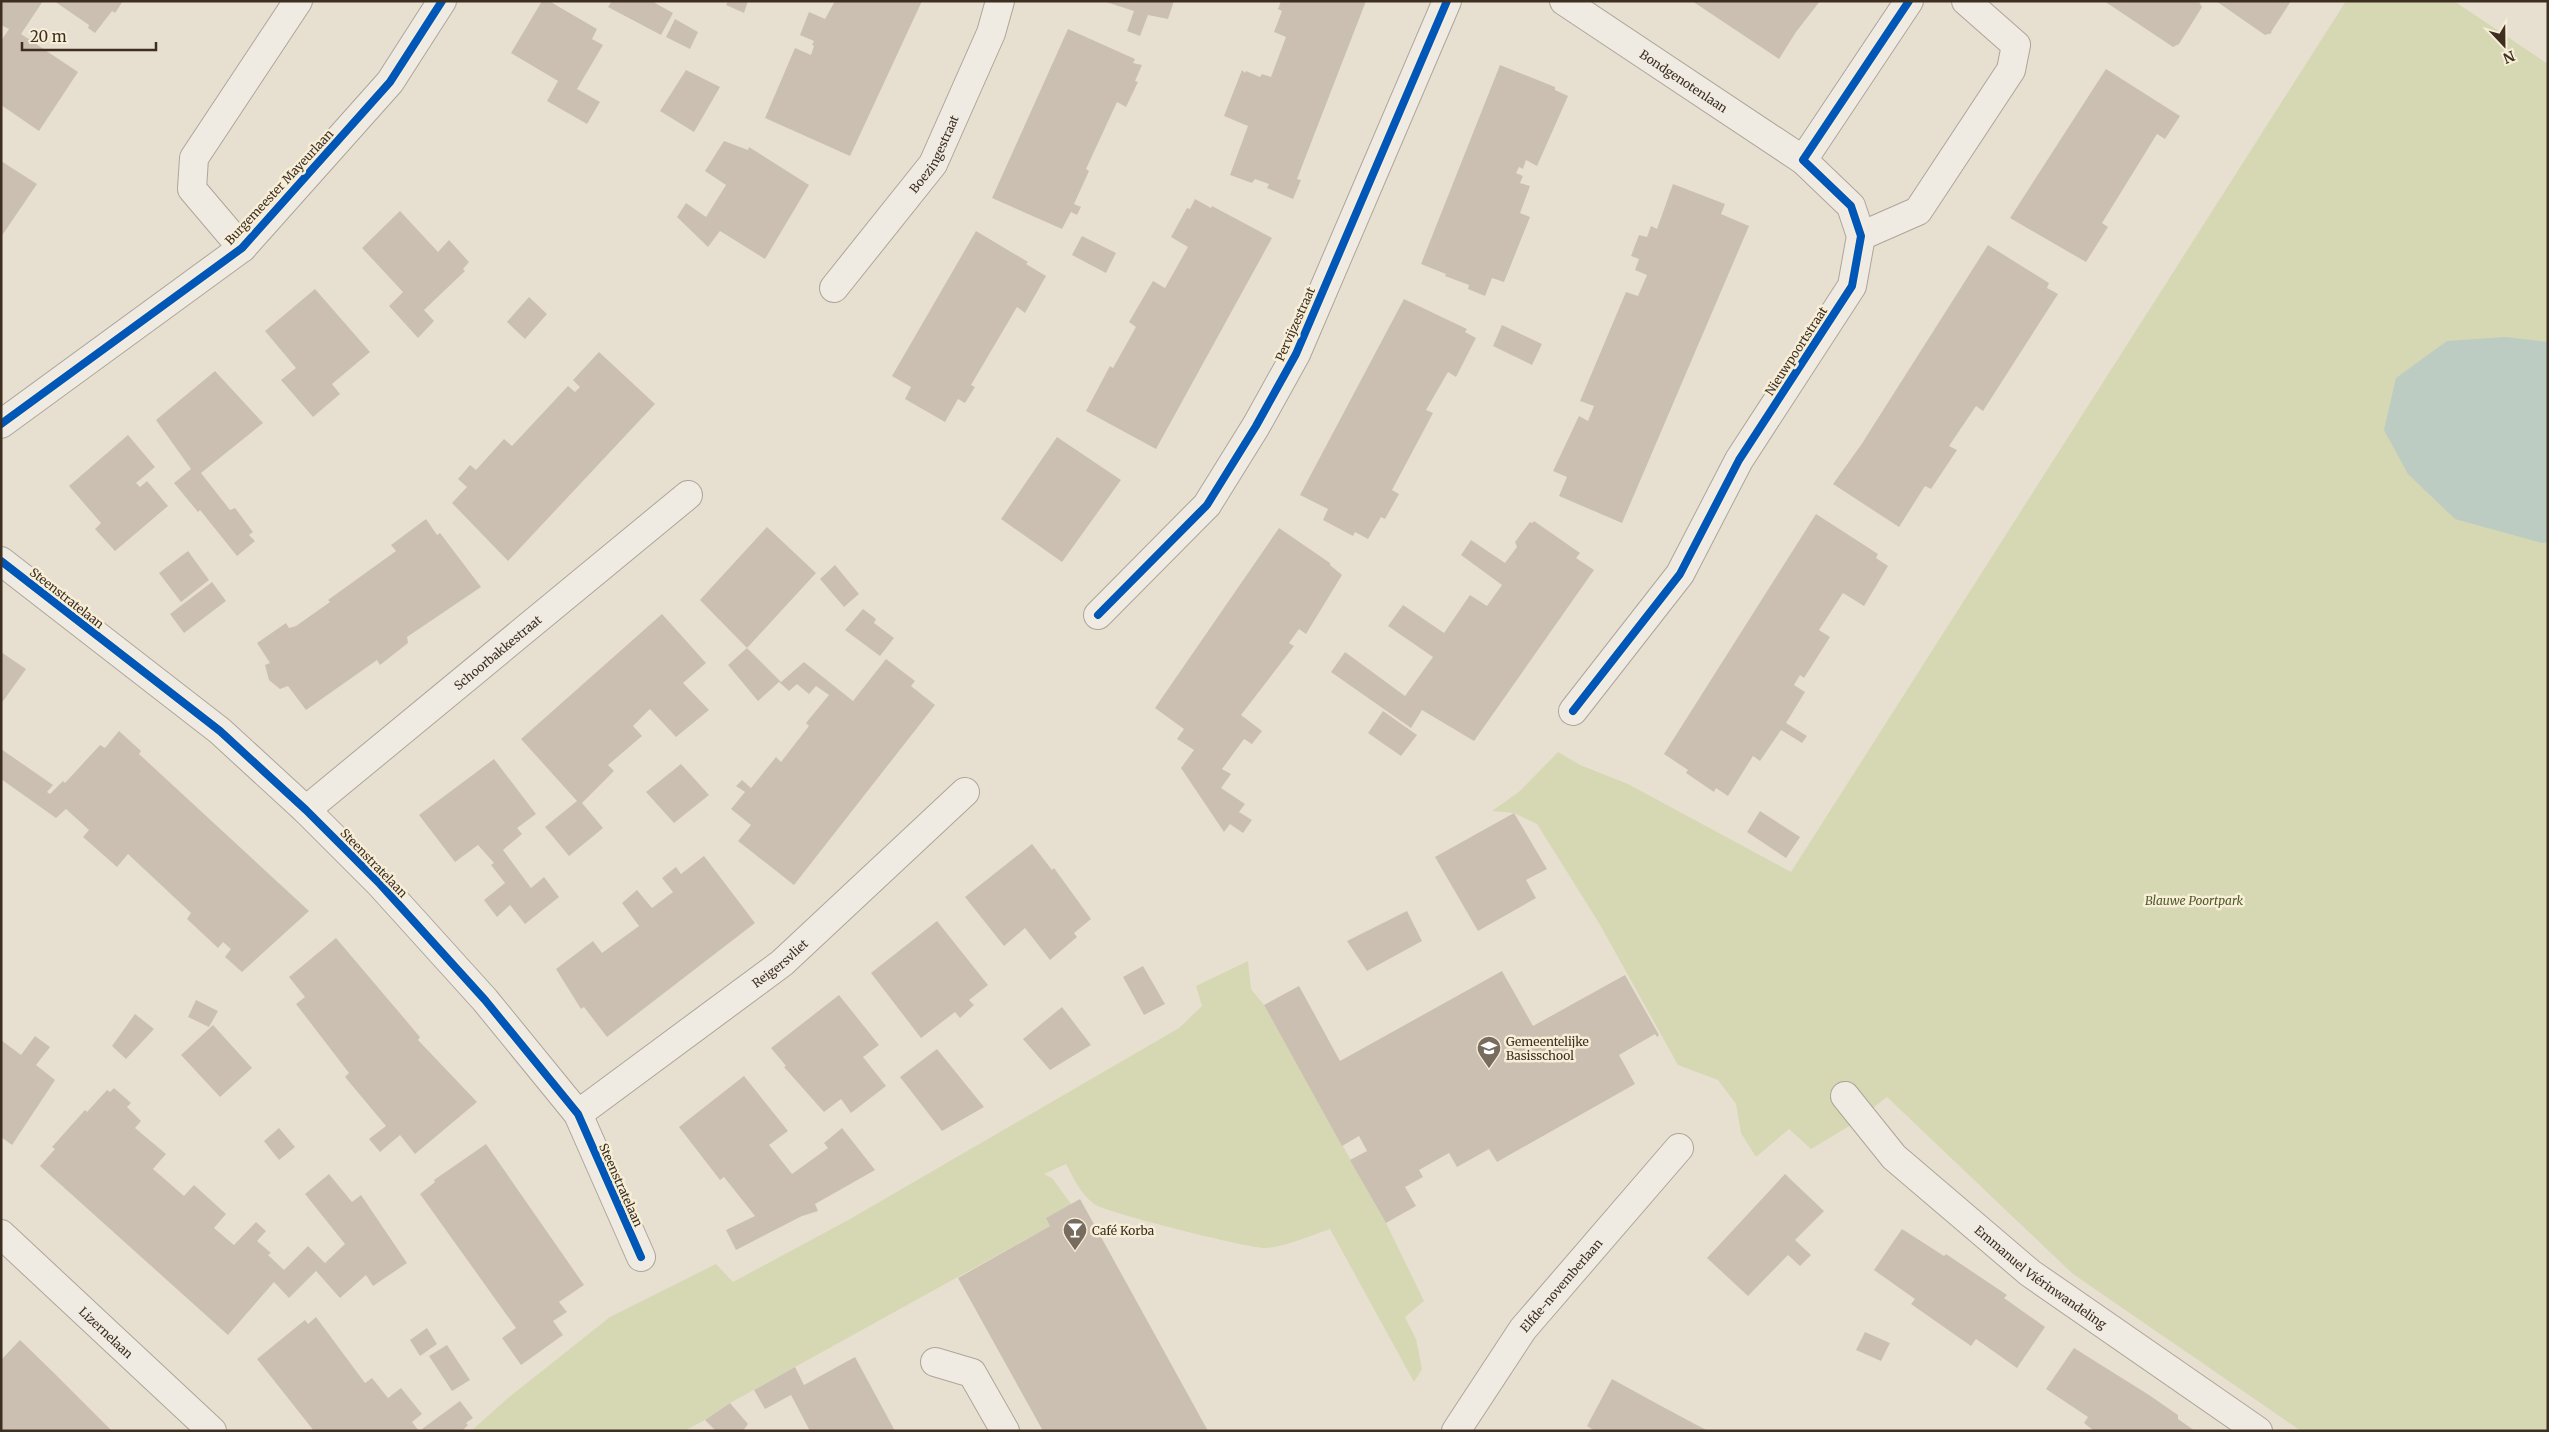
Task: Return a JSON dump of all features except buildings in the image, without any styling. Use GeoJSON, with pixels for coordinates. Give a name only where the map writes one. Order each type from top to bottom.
{"type":"FeatureCollection","features":[{"type":"Feature","properties":{"kind":"street","name":"Burgemeester Mayeurlaan"},"geometry":{"type":"LineString","coordinates":[[242,248],[192,189],[194,158],[298,1]]}},
{"type":"Feature","properties":{"kind":"street","name":"Burgemeester Mayeurlaan"},"geometry":{"type":"LineString","coordinates":[[1,424],[242,248],[390,82],[442,1]]}},
{"type":"Feature","properties":{"kind":"street","name":"Boezingestraat"},"geometry":{"type":"LineString","coordinates":[[834,288],[933,164],[991,33],[1000,1]]}},
{"type":"Feature","properties":{"kind":"street","name":"Pervijzestraat"},"geometry":{"type":"LineString","coordinates":[[1098,615],[1206,505],[1256,426],[1296,354],[1447,1]]}},
{"type":"Feature","properties":{"kind":"street","name":"Bondgenotenlaan"},"geometry":{"type":"LineString","coordinates":[[1564,1],[1803,160]]}},
{"type":"Feature","properties":{"kind":"street"},"geometry":{"type":"LineString","coordinates":[[1803,160],[1908,1]]}},
{"type":"Feature","properties":{"kind":"street"},"geometry":{"type":"LineString","coordinates":[[1861,236],[1918,211],[2011,70],[2016,45],[1966,1]]}},
{"type":"Feature","properties":{"kind":"street","name":"Nieuwpoortstraat"},"geometry":{"type":"LineString","coordinates":[[1573,711],[1680,574],[1739,460],[1852,286],[1861,236],[1851,206],[1803,160]]}},
{"type":"Feature","properties":{"kind":"street","name":"Schoorbakkestraat"},"geometry":{"type":"LineString","coordinates":[[306,810],[688,494]]}},
{"type":"Feature","properties":{"kind":"street","name":"Steenstratelaan"},"geometry":{"type":"LineString","coordinates":[[1,561],[220,731],[306,810],[380,884],[485,1000],[578,1114],[641,1257]]}},
{"type":"Feature","properties":{"kind":"street","name":"Reigersvliet"},"geometry":{"type":"LineString","coordinates":[[578,1114],[782,963],[965,792]]}},
{"type":"Feature","properties":{"kind":"street","name":"Emmanuel Viérinwandeling"},"geometry":{"type":"LineString","coordinates":[[1845,1096],[1894,1157],[2030,1273],[2258,1431]]}},
{"type":"Feature","properties":{"kind":"street","name":"Elfde-novemberlaan"},"geometry":{"type":"LineString","coordinates":[[1456,1431],[1523,1330],[1679,1148]]}},
{"type":"Feature","properties":{"kind":"street","name":"Lizernelaan"},"geometry":{"type":"LineString","coordinates":[[1,1234],[212,1431]]}},
{"type":"Feature","properties":{"kind":"street"},"geometry":{"type":"LineString","coordinates":[[935,1362],[972,1373],[1004,1431]]}},
{"type":"Feature","properties":{"kind":"green space","name":"Blauwe Poortpark"},"geometry":{"type":"Polygon","coordinates":[[[2346,1],[2454,1],[2548,64],[2548,1431],[2301,1431],[2073,1274],[1887,1097],[1851,1125],[1811,1149],[1789,1129],[1756,1157],[1741,1133],[1736,1104],[1718,1080],[1678,1065],[1599,923],[1537,824],[1514,813],[1492,811],[1520,791],[1558,752],[1580,765],[1628,784],[1791,872],[2346,1]]]}},
{"type":"Feature","properties":{"kind":"green space"},"geometry":{"type":"Polygon","coordinates":[[[1248,961],[1251,989],[1264,1005],[1386,1223],[1424,1301],[1405,1317],[1416,1339],[1422,1369],[1414,1382],[1330,1229],[1289,1243],[1264,1248],[1206,1236],[1122,1214],[1094,1204],[1081,1190],[1066,1164],[1044,1174],[1052,1178],[1071,1204],[1050,1226],[730,1403],[705,1420],[684,1431],[471,1431],[508,1398],[610,1317],[716,1264],[733,1282],[850,1219],[1179,1028],[1202,1006],[1196,986],[1248,961]]]}},
{"type":"Feature","properties":{"kind":"shaded area"},"geometry":{"type":"Polygon","coordinates":[[[2505,337],[2548,342],[2548,542],[2542,543],[2455,519],[2408,474],[2384,430],[2396,378],[2447,341],[2505,337]]]}},
{"type":"Feature","properties":{"kind":"cycle path"},"geometry":{"type":"LineString","coordinates":[[1,424],[242,248],[390,82],[442,1]]}},
{"type":"Feature","properties":{"kind":"cycle path"},"geometry":{"type":"LineString","coordinates":[[1098,615],[1207,505],[1256,426],[1296,354],[1447,1]]}},
{"type":"Feature","properties":{"kind":"cycle path"},"geometry":{"type":"LineString","coordinates":[[1573,711],[1680,574],[1739,460],[1852,286],[1861,236],[1851,206],[1803,160],[1909,1]]}},
{"type":"Feature","properties":{"kind":"cycle path"},"geometry":{"type":"LineString","coordinates":[[1,561],[220,731],[306,810],[380,884],[485,1000],[578,1114],[641,1257]]}},
{"type":"Feature","properties":{"kind":"place","name":"Gemeentelijke Basisschool"},"geometry":{"type":"Point","coordinates":[1489,1069]}},
{"type":"Feature","properties":{"kind":"place","name":"Café Korba"},"geometry":{"type":"Point","coordinates":[1075,1251]}}]}
